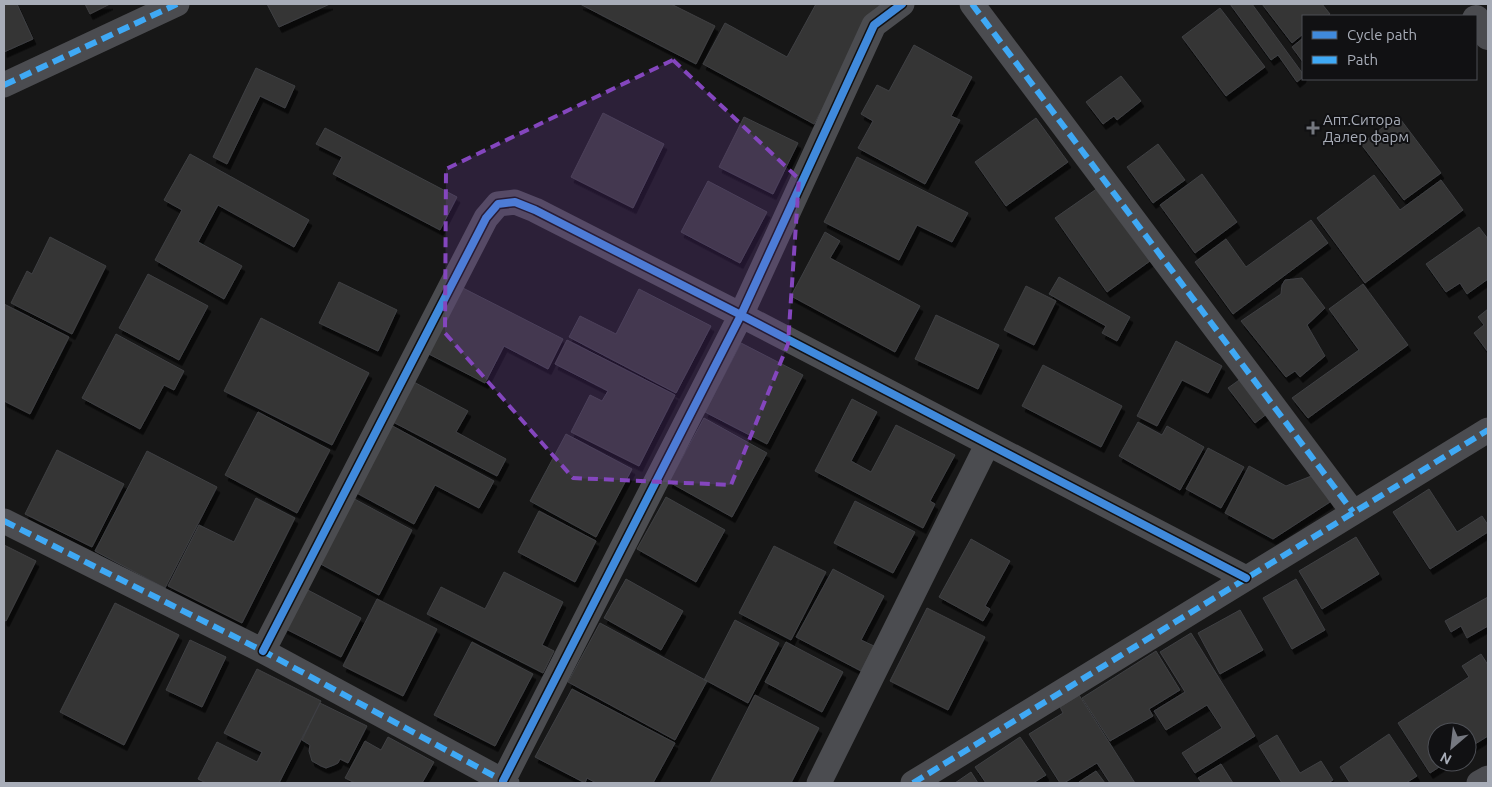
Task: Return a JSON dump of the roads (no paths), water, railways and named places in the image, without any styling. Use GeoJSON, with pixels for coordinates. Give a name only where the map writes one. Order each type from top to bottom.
{"type":"FeatureCollection","features":[{"type":"Feature","properties":{"kind":"street"},"geometry":{"type":"LineString","coordinates":[[4,85],[178,4]]}},
{"type":"Feature","properties":{"kind":"street"},"geometry":{"type":"LineString","coordinates":[[4,521],[263,651],[505,782],[741,316],[874,25],[902,4]]}},
{"type":"Feature","properties":{"kind":"street"},"geometry":{"type":"LineString","coordinates":[[972,4],[1354,512]]}},
{"type":"Feature","properties":{"kind":"street"},"geometry":{"type":"LineString","coordinates":[[1464,4],[1473,15]]}},
{"type":"Feature","properties":{"kind":"street"},"geometry":{"type":"LineString","coordinates":[[1477,21],[1488,36]]}},
{"type":"Feature","properties":{"kind":"street"},"geometry":{"type":"LineString","coordinates":[[263,651],[486,218],[498,204],[516,202],[741,316],[1246,578]]}},
{"type":"Feature","properties":{"kind":"street"},"geometry":{"type":"LineString","coordinates":[[913,783],[1488,430]]}},
{"type":"Feature","properties":{"kind":"street"},"geometry":{"type":"LineString","coordinates":[[819,783],[987,445]]}},
{"type":"Feature","properties":{"kind":"street"},"geometry":{"type":"LineString","coordinates":[[1480,783],[1488,778]]}},
{"type":"Feature","properties":{"kind":"place","name":"Апт.Ситора Далер фарм"},"geometry":{"type":"Point","coordinates":[1313,128]}}]}
